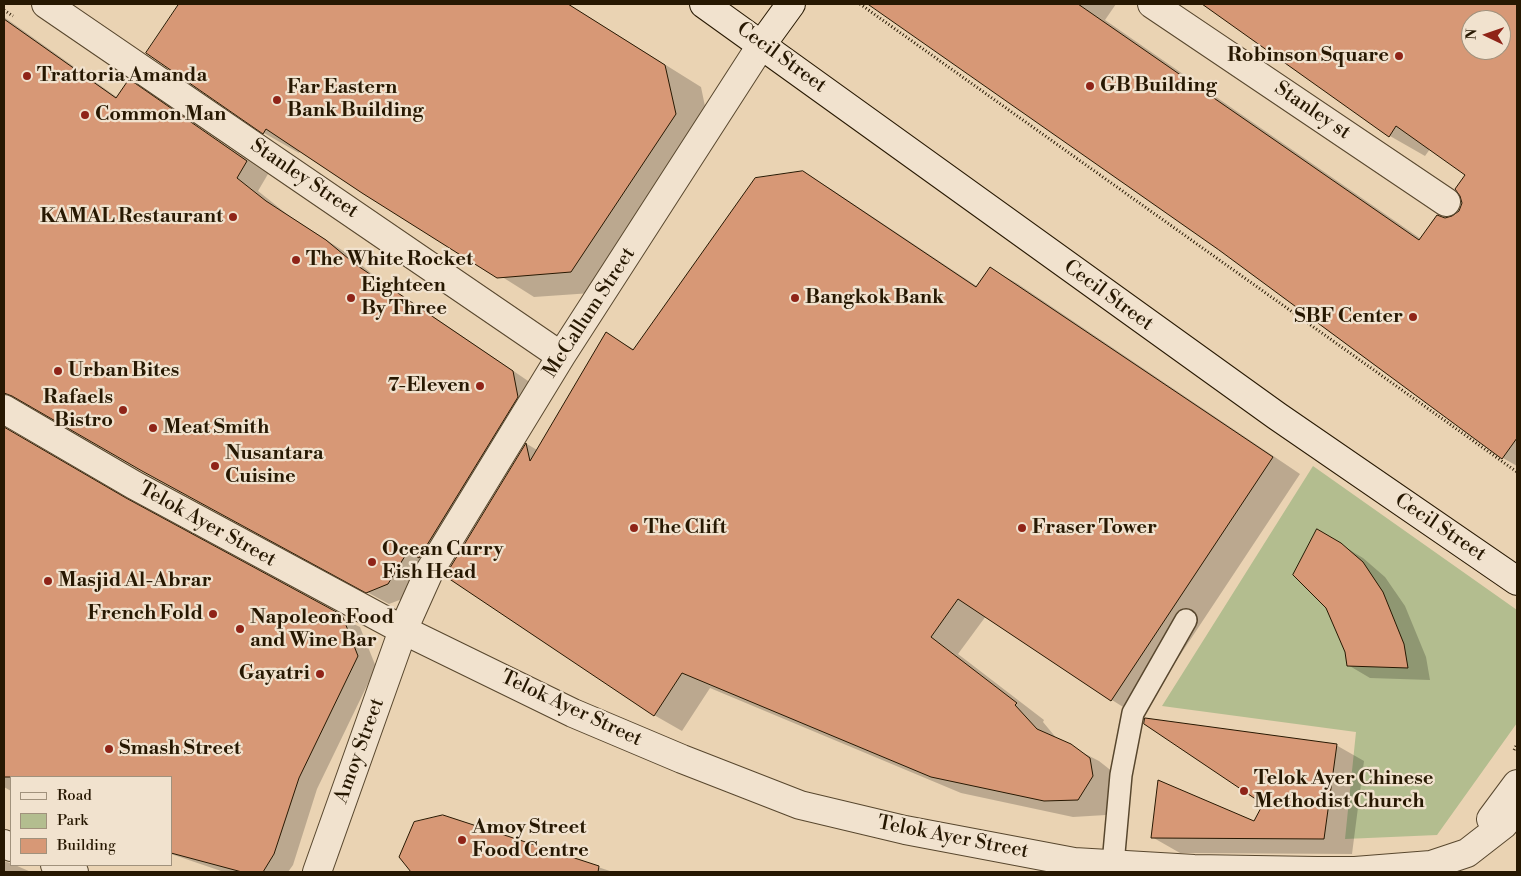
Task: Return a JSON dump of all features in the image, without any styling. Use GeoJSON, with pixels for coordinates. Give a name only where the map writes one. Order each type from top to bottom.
{"type":"FeatureCollection","features":[{"type":"Feature","properties":{"kind":"street","name":"Stanley Street"},"geometry":{"type":"LineString","coordinates":[[46,4],[561,356]]}},
{"type":"Feature","properties":{"kind":"street","name":"Cecil Street"},"geometry":{"type":"LineString","coordinates":[[704,4],[1205,365],[1517,581]]}},
{"type":"Feature","properties":{"kind":"street","name":"McCallum Street"},"geometry":{"type":"LineString","coordinates":[[403,630],[429,572],[561,356],[762,44],[790,4]]}},
{"type":"Feature","properties":{"kind":"street","name":"Stanley st"},"geometry":{"type":"LineString","coordinates":[[1152,4],[1446,202]]}},
{"type":"Feature","properties":{"kind":"street","name":"Telok Ayer Street"},"geometry":{"type":"LineString","coordinates":[[4,409],[134,485],[403,630],[573,713],[682,759],[800,804],[905,830],[1074,862],[1233,870],[1355,871],[1431,865],[1467,853],[1503,826],[1517,808]]}},
{"type":"Feature","properties":{"kind":"street","name":"Amoy Street"},"geometry":{"type":"LineString","coordinates":[[317,872],[403,630]]}},
{"type":"Feature","properties":{"kind":"street","name":"Telok Ayer Street"},"geometry":{"type":"LineString","coordinates":[[392,661],[417,659],[468,662]]}},
{"type":"Feature","properties":{"kind":"street"},"geometry":{"type":"LineString","coordinates":[[1467,853],[1517,784]]}},
{"type":"Feature","properties":{"kind":"street"},"geometry":{"type":"LineString","coordinates":[[58,866],[74,872]]}},
{"type":"Feature","properties":{"kind":"lane"},"geometry":{"type":"LineString","coordinates":[[1114,864],[1121,775],[1133,713],[1186,620]]}},
{"type":"Feature","properties":{"kind":"path"},"geometry":{"type":"LineString","coordinates":[[860,4],[1517,472]]}},
{"type":"Feature","properties":{"kind":"path"},"geometry":{"type":"LineString","coordinates":[[4,10],[20,22]]}},
{"type":"Feature","properties":{"kind":"green space"},"geometry":{"type":"Polygon","coordinates":[[[1313,466],[1517,610],[1517,723],[1437,835],[1345,839],[1356,732],[1162,706],[1313,466]]]}},
{"type":"Feature","properties":{"kind":"building"},"geometry":{"type":"Polygon","coordinates":[[[179,4],[568,4],[665,65],[676,114],[571,272],[497,278],[362,193],[266,129],[263,134],[146,53],[179,4]]]}},
{"type":"Feature","properties":{"kind":"building"},"geometry":{"type":"Polygon","coordinates":[[[868,4],[1078,4],[1419,240],[1437,215],[1445,218],[1459,211],[1462,203],[1455,189],[1465,175],[1396,126],[1389,137],[1202,4],[1517,4],[1517,438],[1502,459],[1219,250],[868,4]]]}},
{"type":"Feature","properties":{"kind":"building"},"geometry":{"type":"Polygon","coordinates":[[[4,19],[116,98],[129,79],[247,161],[237,178],[266,201],[326,240],[355,264],[513,371],[518,397],[419,558],[408,551],[388,584],[366,593],[142,471],[4,393],[4,19]]]}},
{"type":"Feature","properties":{"kind":"building"},"geometry":{"type":"Polygon","coordinates":[[[803,171],[976,287],[990,267],[1273,457],[1111,701],[958,599],[931,637],[1017,703],[1015,705],[1037,729],[1071,744],[1090,758],[1093,776],[1078,800],[1044,801],[931,777],[682,673],[654,716],[445,576],[526,443],[530,461],[606,332],[633,350],[755,178],[803,171]]]}},
{"type":"Feature","properties":{"kind":"building"},"geometry":{"type":"Polygon","coordinates":[[[4,427],[126,498],[342,615],[358,656],[299,778],[274,854],[263,872],[242,872],[172,853],[172,776],[4,777],[4,427]]]}},
{"type":"Feature","properties":{"kind":"building"},"geometry":{"type":"Polygon","coordinates":[[[1317,529],[1341,543],[1363,562],[1383,592],[1404,644],[1408,668],[1347,666],[1345,652],[1326,608],[1293,575],[1317,529]]]}},
{"type":"Feature","properties":{"kind":"building","name":"Telok Ayer Chinese Methodist Church"},"geometry":{"type":"Polygon","coordinates":[[[1145,718],[1337,744],[1324,839],[1151,838],[1158,780],[1254,821],[1263,804],[1144,724],[1145,718]]]}},
{"type":"Feature","properties":{"kind":"building","name":"Amoy Street Food Centre"},"geometry":{"type":"Polygon","coordinates":[[[443,815],[599,866],[598,872],[411,872],[399,857],[414,822],[443,815]]]}},
{"type":"Feature","properties":{"kind":"place","name":"Robinson Square"},"geometry":{"type":"Point","coordinates":[1399,56]}},
{"type":"Feature","properties":{"kind":"place","name":"Trattoria Amanda"},"geometry":{"type":"Point","coordinates":[27,76]}},
{"type":"Feature","properties":{"kind":"place","name":"GB Building"},"geometry":{"type":"Point","coordinates":[1090,86]}},
{"type":"Feature","properties":{"kind":"place","name":"Far Eastern Bank Building"},"geometry":{"type":"Point","coordinates":[277,100]}},
{"type":"Feature","properties":{"kind":"place","name":"Common Man"},"geometry":{"type":"Point","coordinates":[85,115]}},
{"type":"Feature","properties":{"kind":"place","name":"KAMAL Restaurant"},"geometry":{"type":"Point","coordinates":[233,217]}},
{"type":"Feature","properties":{"kind":"place","name":"The White Rocket"},"geometry":{"type":"Point","coordinates":[296,260]}},
{"type":"Feature","properties":{"kind":"place","name":"Eighteen By Three"},"geometry":{"type":"Point","coordinates":[351,298]}},
{"type":"Feature","properties":{"kind":"place","name":"Bangkok Bank"},"geometry":{"type":"Point","coordinates":[795,298]}},
{"type":"Feature","properties":{"kind":"place","name":"SBF Center"},"geometry":{"type":"Point","coordinates":[1413,317]}},
{"type":"Feature","properties":{"kind":"place","name":"Urban Bites"},"geometry":{"type":"Point","coordinates":[58,371]}},
{"type":"Feature","properties":{"kind":"place","name":"7-Eleven"},"geometry":{"type":"Point","coordinates":[480,386]}},
{"type":"Feature","properties":{"kind":"place","name":"Rafaels Bistro"},"geometry":{"type":"Point","coordinates":[123,410]}},
{"type":"Feature","properties":{"kind":"place","name":"Meat Smith"},"geometry":{"type":"Point","coordinates":[153,428]}},
{"type":"Feature","properties":{"kind":"place","name":"Nusantara Cuisine"},"geometry":{"type":"Point","coordinates":[215,466]}},
{"type":"Feature","properties":{"kind":"place","name":"The Clift"},"geometry":{"type":"Point","coordinates":[634,528]}},
{"type":"Feature","properties":{"kind":"place","name":"Fraser Tower"},"geometry":{"type":"Point","coordinates":[1022,528]}},
{"type":"Feature","properties":{"kind":"place","name":"Ocean Curry Fish Head"},"geometry":{"type":"Point","coordinates":[372,562]}},
{"type":"Feature","properties":{"kind":"place","name":"Masjid Al-Abrar"},"geometry":{"type":"Point","coordinates":[48,581]}},
{"type":"Feature","properties":{"kind":"place","name":"French Fold"},"geometry":{"type":"Point","coordinates":[213,614]}},
{"type":"Feature","properties":{"kind":"place","name":"Napoleon Food and Wine Bar"},"geometry":{"type":"Point","coordinates":[240,629]}},
{"type":"Feature","properties":{"kind":"place","name":"Gayatri"},"geometry":{"type":"Point","coordinates":[320,674]}},
{"type":"Feature","properties":{"kind":"place","name":"Smash Street"},"geometry":{"type":"Point","coordinates":[109,749]}},
{"type":"Feature","properties":{"kind":"place","name":"Telok Ayer Chinese Methodist Church"},"geometry":{"type":"Point","coordinates":[1244,791]}},
{"type":"Feature","properties":{"kind":"place","name":"Amoy Street Food Centre"},"geometry":{"type":"Point","coordinates":[462,840]}}]}
